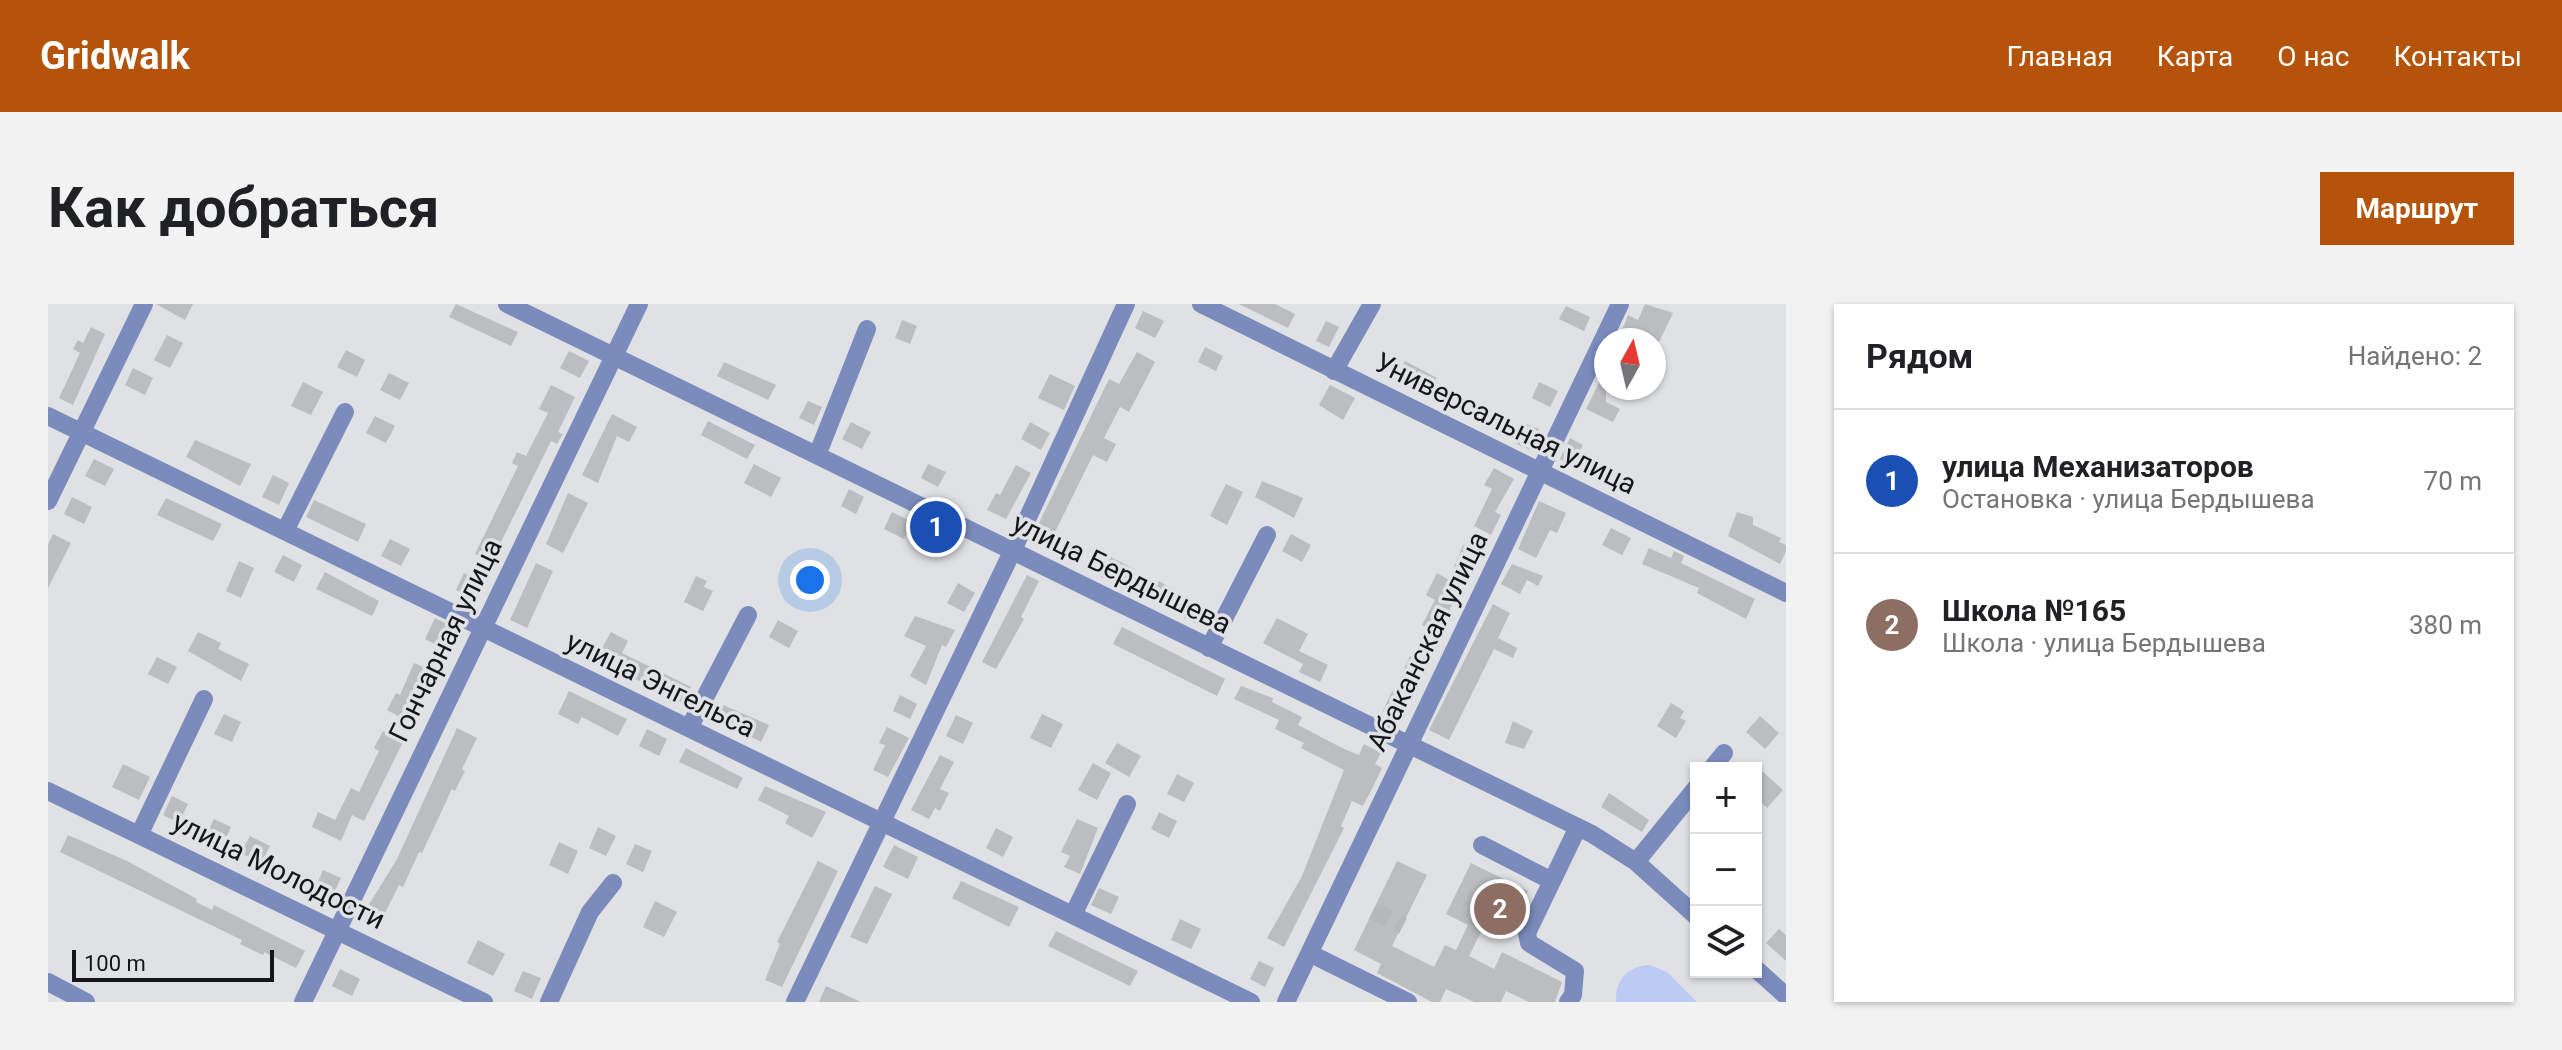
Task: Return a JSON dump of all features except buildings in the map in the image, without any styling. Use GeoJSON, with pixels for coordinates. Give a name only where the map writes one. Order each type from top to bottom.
{"type":"FeatureCollection","features":[{"type":"Feature","properties":{"kind":"street"},"geometry":{"type":"LineString","coordinates":[[48,501],[144,304]]}},
{"type":"Feature","properties":{"kind":"street","name":"улица Бердышева"},"geometry":{"type":"LineString","coordinates":[[507,304],[818,453],[1578,827],[1636,862],[1690,911]]}},
{"type":"Feature","properties":{"kind":"street","name":"Гончарная улица"},"geometry":{"type":"LineString","coordinates":[[303,1002],[335,929],[639,304]]}},
{"type":"Feature","properties":{"kind":"street"},"geometry":{"type":"LineString","coordinates":[[795,1002],[1013,550],[1126,304]]}},
{"type":"Feature","properties":{"kind":"street","name":"Универсальная улица"},"geometry":{"type":"LineString","coordinates":[[1201,304],[1541,469],[1786,593]]}},
{"type":"Feature","properties":{"kind":"street"},"geometry":{"type":"LineString","coordinates":[[1334,371],[1372,304]]}},
{"type":"Feature","properties":{"kind":"street","name":"Абаканская улица"},"geometry":{"type":"LineString","coordinates":[[1286,1002],[1620,304]]}},
{"type":"Feature","properties":{"kind":"street"},"geometry":{"type":"LineString","coordinates":[[818,453],[867,329]]}},
{"type":"Feature","properties":{"kind":"street"},"geometry":{"type":"LineString","coordinates":[[285,531],[345,412]]}},
{"type":"Feature","properties":{"kind":"street","name":"улица Энгельса"},"geometry":{"type":"LineString","coordinates":[[48,416],[1251,1002]]}},
{"type":"Feature","properties":{"kind":"street"},"geometry":{"type":"LineString","coordinates":[[1209,648],[1267,535]]}},
{"type":"Feature","properties":{"kind":"street"},"geometry":{"type":"LineString","coordinates":[[689,728],[748,615]]}},
{"type":"Feature","properties":{"kind":"street"},"geometry":{"type":"LineString","coordinates":[[140,833],[204,699]]}},
{"type":"Feature","properties":{"kind":"street"},"geometry":{"type":"LineString","coordinates":[[1717,762],[1724,753]]}},
{"type":"Feature","properties":{"kind":"street","name":"улица Молодости"},"geometry":{"type":"LineString","coordinates":[[48,791],[484,1002]]}},
{"type":"Feature","properties":{"kind":"street"},"geometry":{"type":"LineString","coordinates":[[1636,862],[1690,795]]}},
{"type":"Feature","properties":{"kind":"street"},"geometry":{"type":"LineString","coordinates":[[1073,915],[1127,804]]}},
{"type":"Feature","properties":{"kind":"street"},"geometry":{"type":"LineString","coordinates":[[1568,1002],[1575,987],[1575,971],[1529,943],[1527,933],[1578,827]]}},
{"type":"Feature","properties":{"kind":"street"},"geometry":{"type":"LineString","coordinates":[[1482,845],[1550,880]]}},
{"type":"Feature","properties":{"kind":"street"},"geometry":{"type":"LineString","coordinates":[[549,1002],[590,912],[613,883]]}},
{"type":"Feature","properties":{"kind":"street"},"geometry":{"type":"LineString","coordinates":[[1311,954],[1408,1002]]}},
{"type":"Feature","properties":{"kind":"street"},"geometry":{"type":"LineString","coordinates":[[1762,974],[1786,996]]}},
{"type":"Feature","properties":{"kind":"street"},"geometry":{"type":"LineString","coordinates":[[48,982],[86,1002]]}},
{"type":"Feature","properties":{"kind":"shaded area"},"geometry":{"type":"Polygon","coordinates":[[[1650,965],[1667,972],[1697,1002],[1616,1002],[1624,975],[1635,968],[1650,965]]]}},
{"type":"Feature","properties":{"kind":"tunnel"},"geometry":{"type":"LineString","coordinates":[[1373,911],[1403,926]]}},
{"type":"Feature","properties":{"kind":"place","name":"улица Механизаторов"},"geometry":{"type":"Point","coordinates":[936,527]}},
{"type":"Feature","properties":{"kind":"place","name":"Школа №165"},"geometry":{"type":"Point","coordinates":[1500,909]}}]}
